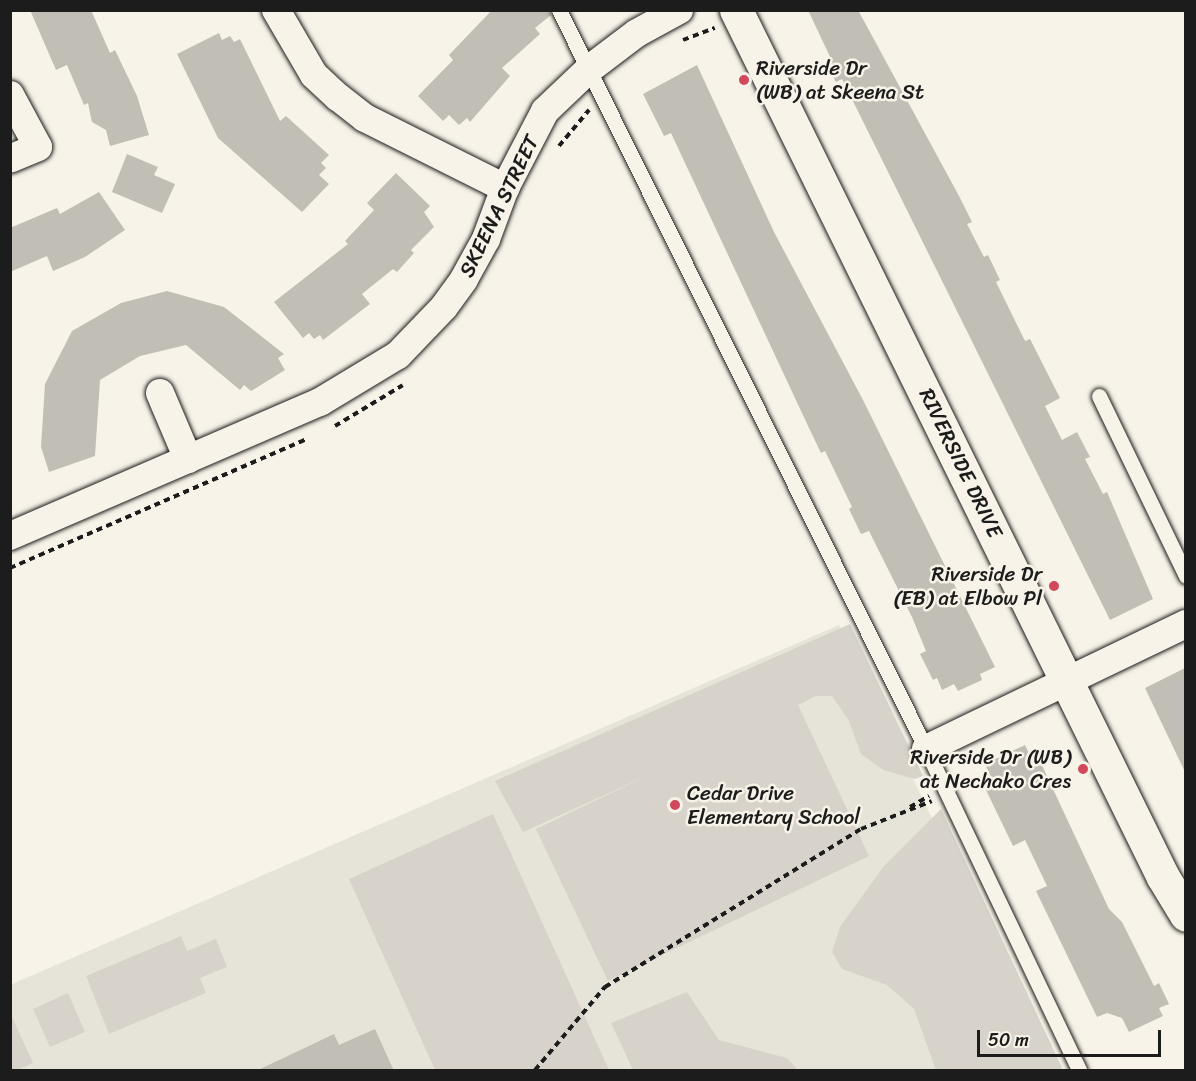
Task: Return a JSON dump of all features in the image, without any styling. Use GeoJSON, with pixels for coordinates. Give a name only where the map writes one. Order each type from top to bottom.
{"type":"FeatureCollection","features":[{"type":"Feature","properties":{"kind":"street"},"geometry":{"type":"LineString","coordinates":[[276,10],[314,75],[365,118],[505,188]]}},
{"type":"Feature","properties":{"kind":"street","name":"SKEENA STREET"},"geometry":{"type":"LineString","coordinates":[[10,536],[340,392],[398,355],[444,307],[464,279],[486,239],[505,188],[545,111],[588,70],[637,33],[678,10]]}},
{"type":"Feature","properties":{"kind":"street","name":"RIVERSIDE DRIVE"},"geometry":{"type":"LineString","coordinates":[[736,10],[1069,681],[1163,877],[1185,915]]}},
{"type":"Feature","properties":{"kind":"street"},"geometry":{"type":"LineString","coordinates":[[10,95],[38,147],[10,159]]}},
{"type":"Feature","properties":{"kind":"street"},"geometry":{"type":"LineString","coordinates":[[160,393],[188,459]]}},
{"type":"Feature","properties":{"kind":"street"},"geometry":{"type":"LineString","coordinates":[[926,749],[1185,624]]}},
{"type":"Feature","properties":{"kind":"lane"},"geometry":{"type":"LineString","coordinates":[[559,10],[926,749],[1079,1071]]}},
{"type":"Feature","properties":{"kind":"lane"},"geometry":{"type":"LineString","coordinates":[[1099,396],[1185,576]]}},
{"type":"Feature","properties":{"kind":"path"},"geometry":{"type":"LineString","coordinates":[[535,1071],[605,987],[861,829],[946,795]]}},
{"type":"Feature","properties":{"kind":"path"},"geometry":{"type":"LineString","coordinates":[[908,809],[930,796]]}},
{"type":"Feature","properties":{"kind":"shaded area"},"geometry":{"type":"Polygon","coordinates":[[[850,624],[923,776],[915,779],[883,770],[861,754],[849,721],[832,696],[816,696],[798,705],[869,856],[608,981],[536,829],[651,774],[523,832],[495,781],[850,624]]]}},
{"type":"Feature","properties":{"kind":"shaded area","name":"Cedar Drive Elementary School"},"geometry":{"type":"Polygon","coordinates":[[[839,625],[1053,1070],[11,1070],[10,985],[839,625]]]}},
{"type":"Feature","properties":{"kind":"shaded area"},"geometry":{"type":"Polygon","coordinates":[[[941,809],[1063,1070],[936,1070],[914,1009],[887,985],[842,969],[832,952],[840,927],[884,866],[941,809]]]}},
{"type":"Feature","properties":{"kind":"shaded area"},"geometry":{"type":"Polygon","coordinates":[[[493,814],[609,1070],[435,1070],[349,879],[493,814]]]}},
{"type":"Feature","properties":{"kind":"shaded area"},"geometry":{"type":"Polygon","coordinates":[[[181,936],[187,951],[216,939],[227,967],[200,978],[206,993],[109,1034],[86,976],[181,936]]]}},
{"type":"Feature","properties":{"kind":"shaded area"},"geometry":{"type":"Polygon","coordinates":[[[687,992],[719,1040],[787,1058],[798,1070],[633,1070],[611,1023],[687,992]]]}},
{"type":"Feature","properties":{"kind":"shaded area"},"geometry":{"type":"Polygon","coordinates":[[[68,993],[85,1032],[50,1047],[33,1009],[68,993]]]}},
{"type":"Feature","properties":{"kind":"shaded area"},"geometry":{"type":"Polygon","coordinates":[[[11,1015],[33,1063],[17,1070],[11,1070],[11,1015]]]}},
{"type":"Feature","properties":{"kind":"building"},"geometry":{"type":"Polygon","coordinates":[[[30,10],[91,10],[110,53],[115,50],[137,96],[149,135],[110,146],[106,130],[92,122],[88,103],[84,105],[67,65],[56,70],[30,10]]]}},
{"type":"Feature","properties":{"kind":"building"},"geometry":{"type":"Polygon","coordinates":[[[492,10],[549,10],[551,15],[535,28],[540,34],[502,68],[510,76],[470,122],[467,118],[459,125],[449,115],[443,121],[418,96],[453,60],[449,55],[492,10]]]}},
{"type":"Feature","properties":{"kind":"building"},"geometry":{"type":"Polygon","coordinates":[[[808,10],[858,10],[959,196],[972,222],[967,224],[984,257],[988,255],[1000,280],[996,282],[1025,341],[1030,339],[1060,398],[1045,406],[1062,440],[1077,432],[1090,457],[1085,459],[1103,494],[1107,492],[1153,599],[1110,620],[842,79],[836,82],[826,64],[832,61],[808,10]]]}},
{"type":"Feature","properties":{"kind":"building"},"geometry":{"type":"Polygon","coordinates":[[[219,33],[222,40],[230,36],[234,42],[240,39],[280,121],[286,116],[329,155],[321,163],[326,168],[319,175],[329,184],[302,212],[218,138],[177,54],[219,33]]]}},
{"type":"Feature","properties":{"kind":"building"},"geometry":{"type":"Polygon","coordinates":[[[697,65],[774,232],[863,400],[995,667],[980,674],[982,680],[958,691],[954,684],[942,690],[937,678],[933,680],[920,654],[926,651],[912,617],[869,531],[861,534],[849,509],[852,507],[825,451],[821,453],[671,133],[664,136],[643,94],[697,65]]]}},
{"type":"Feature","properties":{"kind":"building"},"geometry":{"type":"Polygon","coordinates":[[[127,154],[158,167],[154,175],[175,184],[162,213],[112,192],[127,154]]]}},
{"type":"Feature","properties":{"kind":"building"},"geometry":{"type":"Polygon","coordinates":[[[396,173],[430,206],[424,212],[434,227],[411,250],[414,253],[397,272],[393,269],[362,294],[370,304],[323,340],[320,335],[314,339],[309,333],[303,338],[274,302],[348,244],[345,241],[374,210],[367,203],[396,173]]]}},
{"type":"Feature","properties":{"kind":"building"},"geometry":{"type":"Polygon","coordinates":[[[99,192],[125,230],[85,257],[53,271],[47,256],[10,272],[10,228],[57,208],[60,214],[99,192]]]}},
{"type":"Feature","properties":{"kind":"building"},"geometry":{"type":"Polygon","coordinates":[[[167,291],[224,307],[284,354],[278,358],[285,370],[251,391],[244,385],[240,390],[186,345],[140,356],[100,380],[95,456],[49,472],[41,447],[45,384],[72,331],[121,303],[167,291]]]}},
{"type":"Feature","properties":{"kind":"building"},"geometry":{"type":"Polygon","coordinates":[[[1185,668],[1185,772],[1145,688],[1185,668]]]}},
{"type":"Feature","properties":{"kind":"building"},"geometry":{"type":"Polygon","coordinates":[[[1025,745],[1033,762],[1039,759],[1109,909],[1122,922],[1154,986],[1159,983],[1169,1004],[1159,1008],[1163,1016],[1129,1032],[1122,1018],[1107,1013],[1097,1017],[1036,891],[1047,886],[1025,840],[1013,846],[985,788],[994,784],[985,764],[1025,745]]]}},
{"type":"Feature","properties":{"kind":"building"},"geometry":{"type":"Polygon","coordinates":[[[375,1029],[394,1071],[256,1071],[334,1034],[339,1045],[375,1029]]]}},
{"type":"Feature","properties":{"kind":"place","name":"Riverside Dr (WB) at Skeena St"},"geometry":{"type":"Point","coordinates":[744,80]}},
{"type":"Feature","properties":{"kind":"place","name":"Riverside Dr (EB) at Elbow Pl"},"geometry":{"type":"Point","coordinates":[1054,586]}},
{"type":"Feature","properties":{"kind":"place","name":"Riverside Dr (WB) at Nechako Cres"},"geometry":{"type":"Point","coordinates":[1083,769]}},
{"type":"Feature","properties":{"kind":"place","name":"Cedar Drive Elementary School"},"geometry":{"type":"Point","coordinates":[675,805]}}]}
